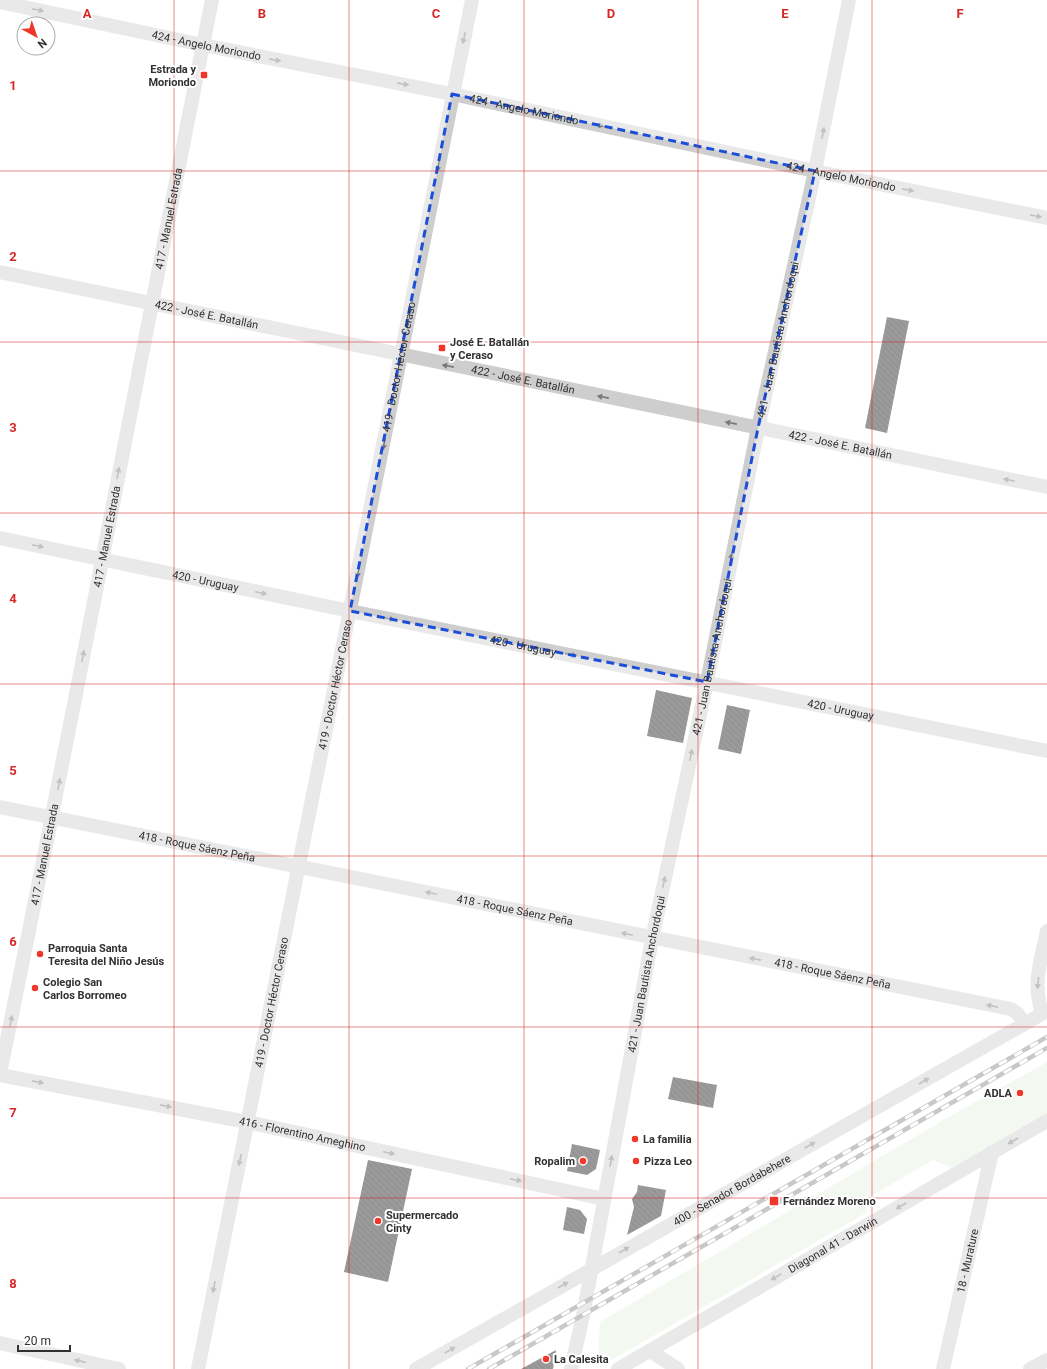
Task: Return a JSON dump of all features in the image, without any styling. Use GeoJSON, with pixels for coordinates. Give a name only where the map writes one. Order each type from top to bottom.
{"type":"FeatureCollection","features":[{"type":"Feature","properties":{"kind":"street","name":"417 - Manuel Estrada"},"geometry":{"type":"LineString","coordinates":[[0,1074],[52,818],[101,559],[212,0]]}},
{"type":"Feature","properties":{"kind":"street","name":"419 - Doctor Héctor Ceraso"},"geometry":{"type":"LineString","coordinates":[[198,1369],[300,867],[402,356],[452,94],[472,0]]}},
{"type":"Feature","properties":{"kind":"street","name":"421 - Juan Bautista Anchordoqui"},"geometry":{"type":"LineString","coordinates":[[571,1369],[583,1316],[590,1270],[652,938],[758,428],[815,171],[849,0]]}},
{"type":"Feature","properties":{"kind":"street","name":"424 - Angelo Moriondo"},"geometry":{"type":"LineString","coordinates":[[0,2],[202,45],[452,94],[815,171],[1047,218]]}},
{"type":"Feature","properties":{"kind":"street","name":"422 - José E. Batallán"},"geometry":{"type":"LineString","coordinates":[[0,272],[1047,488]]}},
{"type":"Feature","properties":{"kind":"street","name":"420 - Uruguay"},"geometry":{"type":"LineString","coordinates":[[0,538],[350,611],[1047,751]]}},
{"type":"Feature","properties":{"kind":"street","name":"418 - Roque Sáenz Peña"},"geometry":{"type":"LineString","coordinates":[[0,807],[1011,1010],[1018,1014],[1024,1024]]}},
{"type":"Feature","properties":{"kind":"street"},"geometry":{"type":"LineString","coordinates":[[1045,1012],[1037,998],[1036,984],[1047,931]]}},
{"type":"Feature","properties":{"kind":"street","name":"400 - Senador Bordabehere"},"geometry":{"type":"LineString","coordinates":[[416,1369],[1045,1012]]}},
{"type":"Feature","properties":{"kind":"street","name":"416 - Florentino Ameghino"},"geometry":{"type":"LineString","coordinates":[[0,1074],[247,1122],[604,1199]]}},
{"type":"Feature","properties":{"kind":"street","name":"Diagonal 41 - Darwin"},"geometry":{"type":"LineString","coordinates":[[618,1369],[1047,1121]]}},
{"type":"Feature","properties":{"kind":"street","name":"18 - Murature"},"geometry":{"type":"LineString","coordinates":[[943,1369],[992,1152]]}},
{"type":"Feature","properties":{"kind":"street"},"geometry":{"type":"LineString","coordinates":[[0,1342],[118,1369]]}},
{"type":"Feature","properties":{"kind":"street"},"geometry":{"type":"LineString","coordinates":[[650,1351],[678,1369]]}},
{"type":"Feature","properties":{"kind":"street"},"geometry":{"type":"LineString","coordinates":[[1030,1369],[1047,1360]]}},
{"type":"Feature","properties":{"kind":"highlighted area"},"geometry":{"type":"Polygon","coordinates":[[[452,94],[815,171],[758,428],[707,682],[350,611],[452,94]]]}},
{"type":"Feature","properties":{"kind":"green space"},"geometry":{"type":"Polygon","coordinates":[[[1047,1062],[1047,1114],[951,1168],[933,1160],[866,1199],[866,1213],[601,1366],[598,1359],[600,1322],[949,1117],[1047,1062]]]}},
{"type":"Feature","properties":{"kind":"building"},"geometry":{"type":"Polygon","coordinates":[[[887,317],[909,321],[887,433],[865,428],[887,317]]]}},
{"type":"Feature","properties":{"kind":"building"},"geometry":{"type":"Polygon","coordinates":[[[656,690],[692,698],[683,743],[647,736],[656,690]]]}},
{"type":"Feature","properties":{"kind":"building"},"geometry":{"type":"Polygon","coordinates":[[[727,705],[750,710],[741,754],[718,749],[727,705]]]}},
{"type":"Feature","properties":{"kind":"building"},"geometry":{"type":"Polygon","coordinates":[[[673,1077],[717,1085],[713,1108],[668,1099],[673,1077]]]}},
{"type":"Feature","properties":{"kind":"building"},"geometry":{"type":"Polygon","coordinates":[[[572,1144],[600,1150],[596,1169],[587,1175],[567,1171],[572,1144]]]}},
{"type":"Feature","properties":{"kind":"building","name":"Supermercado Cinty"},"geometry":{"type":"Polygon","coordinates":[[[368,1160],[412,1169],[388,1282],[344,1272],[368,1160]]]}},
{"type":"Feature","properties":{"kind":"building"},"geometry":{"type":"Polygon","coordinates":[[[638,1185],[666,1190],[661,1216],[627,1235],[634,1207],[632,1199],[637,1192],[638,1185]]]}},
{"type":"Feature","properties":{"kind":"building"},"geometry":{"type":"Polygon","coordinates":[[[567,1207],[580,1210],[587,1219],[584,1234],[563,1230],[567,1207]]]}},
{"type":"Feature","properties":{"kind":"building","name":"La Calesita"},"geometry":{"type":"Polygon","coordinates":[[[556,1350],[553,1369],[521,1369],[556,1350]]]}},
{"type":"Feature","properties":{"kind":"railway"},"geometry":{"type":"LineString","coordinates":[[468,1369],[1047,1037]]}},
{"type":"Feature","properties":{"kind":"railway"},"geometry":{"type":"LineString","coordinates":[[489,1369],[1047,1048]]}},
{"type":"Feature","properties":{"kind":"place","name":"Estrada y Moriondo"},"geometry":{"type":"Point","coordinates":[204,75]}},
{"type":"Feature","properties":{"kind":"place","name":"José E. Batallán y Ceraso"},"geometry":{"type":"Point","coordinates":[442,348]}},
{"type":"Feature","properties":{"kind":"place","name":"Parroquia Santa Teresita del Niño Jesús"},"geometry":{"type":"Point","coordinates":[40,954]}},
{"type":"Feature","properties":{"kind":"place","name":"Colegio San Carlos Borromeo"},"geometry":{"type":"Point","coordinates":[35,988]}},
{"type":"Feature","properties":{"kind":"place","name":"ADLA"},"geometry":{"type":"Point","coordinates":[1020,1093]}},
{"type":"Feature","properties":{"kind":"place","name":"La familia"},"geometry":{"type":"Point","coordinates":[635,1139]}},
{"type":"Feature","properties":{"kind":"place","name":"Ropalim"},"geometry":{"type":"Point","coordinates":[583,1161]}},
{"type":"Feature","properties":{"kind":"place","name":"Pizza Leo"},"geometry":{"type":"Point","coordinates":[636,1161]}},
{"type":"Feature","properties":{"kind":"place","name":"Fernández Moreno"},"geometry":{"type":"Point","coordinates":[774,1201]}},
{"type":"Feature","properties":{"kind":"place","name":"Supermercado Cinty"},"geometry":{"type":"Point","coordinates":[378,1221]}},
{"type":"Feature","properties":{"kind":"place","name":"La Calesita"},"geometry":{"type":"Point","coordinates":[546,1359]}}]}
